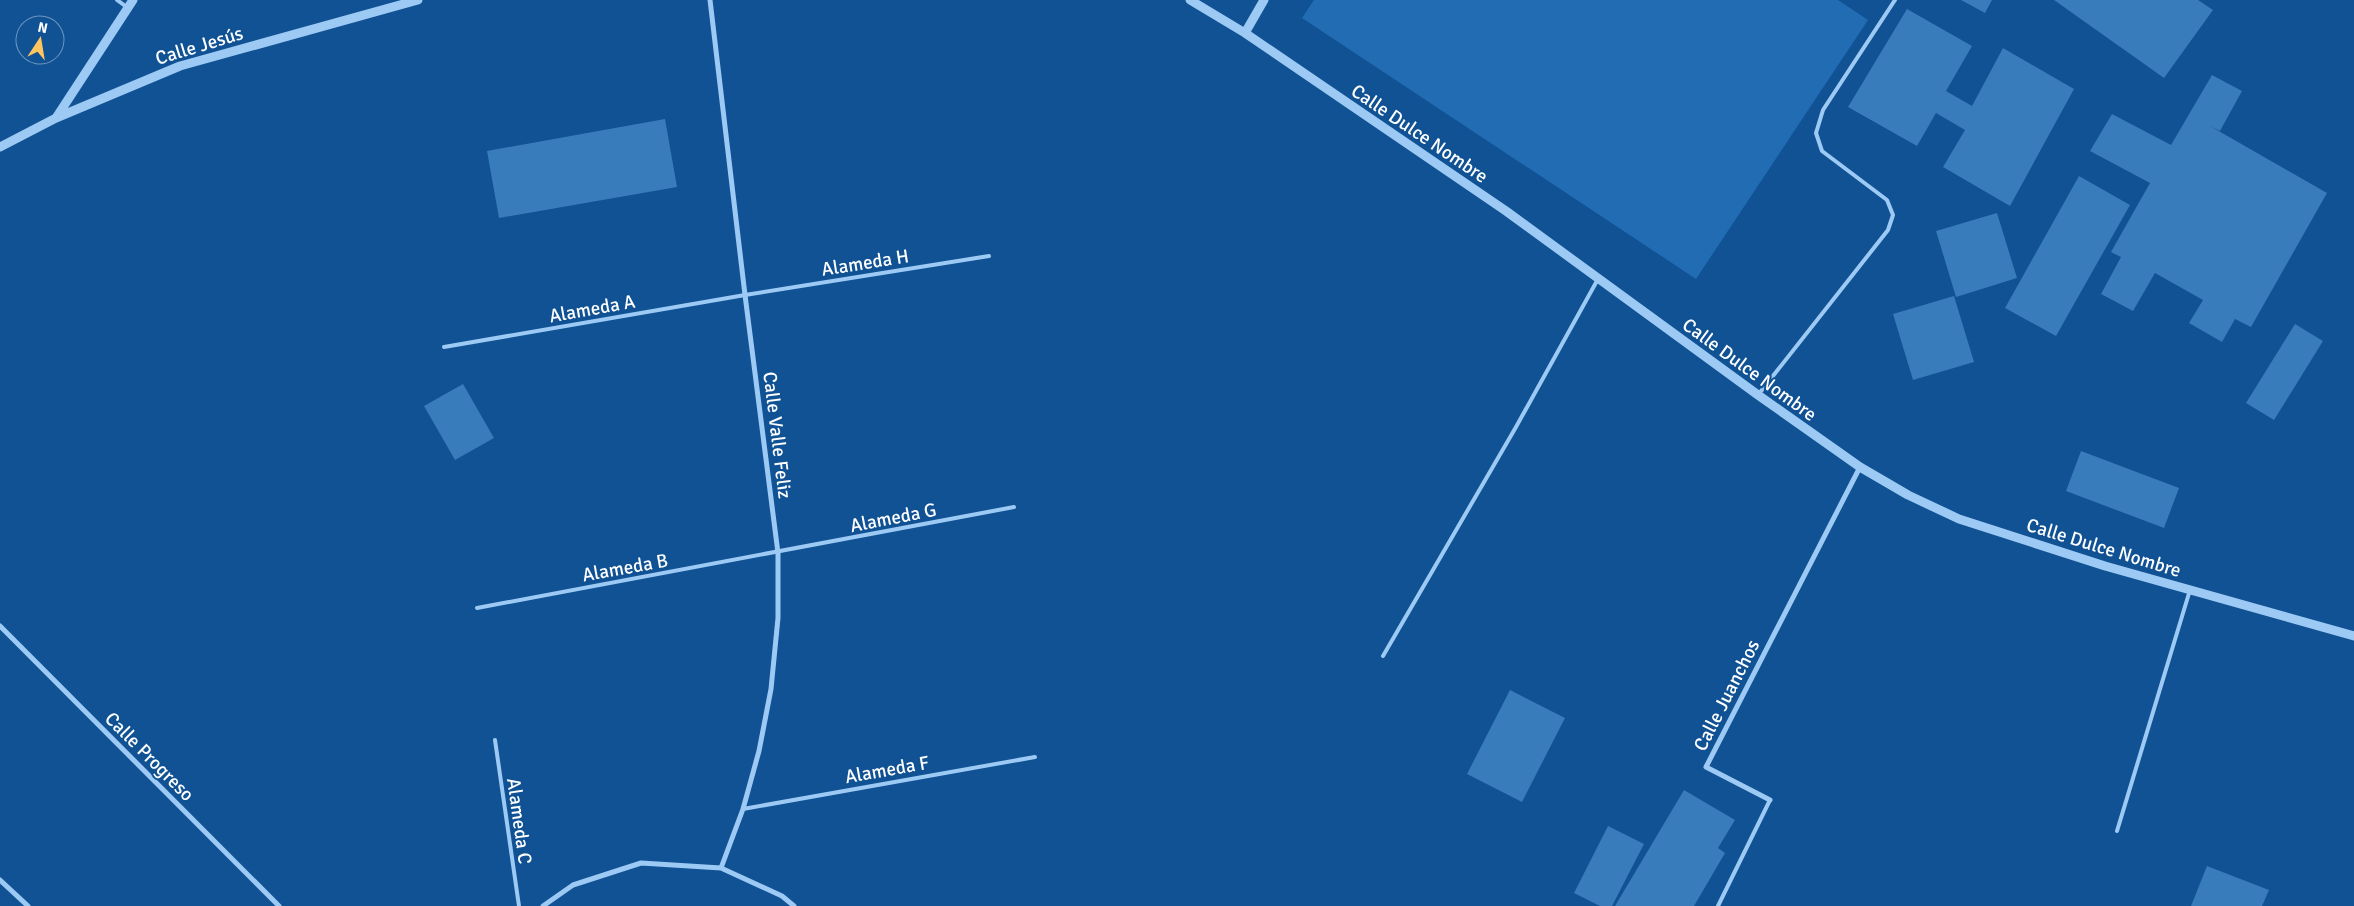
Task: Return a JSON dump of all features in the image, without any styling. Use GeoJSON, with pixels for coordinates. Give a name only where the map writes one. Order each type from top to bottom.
{"type":"FeatureCollection","features":[{"type":"Feature","properties":{"kind":"street","name":"Calle Jesús"},"geometry":{"type":"LineString","coordinates":[[0,147],[56,118],[180,66],[418,0]]}},
{"type":"Feature","properties":{"kind":"street","name":"Calle Valle Feliz"},"geometry":{"type":"LineString","coordinates":[[710,0],[778,553],[778,618],[771,689],[759,751],[744,809],[721,868]]}},
{"type":"Feature","properties":{"kind":"street","name":"Calle Dulce Nombre"},"geometry":{"type":"LineString","coordinates":[[1190,0],[1245,33],[1506,211],[1758,395],[1860,467],[1908,496],[1959,519],[2105,566],[2354,636]]}},
{"type":"Feature","properties":{"kind":"street"},"geometry":{"type":"LineString","coordinates":[[1245,33],[1264,0]]}},
{"type":"Feature","properties":{"kind":"street"},"geometry":{"type":"LineString","coordinates":[[56,118],[130,4]]}},
{"type":"Feature","properties":{"kind":"street","name":"Calle Juanchos"},"geometry":{"type":"LineString","coordinates":[[1770,800],[1706,767],[1860,467]]}},
{"type":"Feature","properties":{"kind":"street","name":"Calle Progreso"},"geometry":{"type":"LineString","coordinates":[[0,626],[280,906]]}},
{"type":"Feature","properties":{"kind":"street"},"geometry":{"type":"LineString","coordinates":[[543,906],[573,885],[641,863],[721,868],[782,896],[794,906]]}},
{"type":"Feature","properties":{"kind":"street"},"geometry":{"type":"LineString","coordinates":[[0,880],[28,906]]}},
{"type":"Feature","properties":{"kind":"lane"},"geometry":{"type":"LineString","coordinates":[[117,0],[130,4]]}},
{"type":"Feature","properties":{"kind":"lane"},"geometry":{"type":"LineString","coordinates":[[1758,395],[1888,230],[1893,215],[1887,200],[1822,151],[1816,134],[1824,110],[1895,0]]}},
{"type":"Feature","properties":{"kind":"lane","name":"Alameda H"},"geometry":{"type":"LineString","coordinates":[[745,295],[989,256]]}},
{"type":"Feature","properties":{"kind":"lane"},"geometry":{"type":"LineString","coordinates":[[1383,656],[1516,427],[1598,279]]}},
{"type":"Feature","properties":{"kind":"lane","name":"Alameda A"},"geometry":{"type":"LineString","coordinates":[[444,347],[745,295]]}},
{"type":"Feature","properties":{"kind":"lane","name":"Alameda G"},"geometry":{"type":"LineString","coordinates":[[778,553],[1014,507]]}},
{"type":"Feature","properties":{"kind":"lane","name":"Alameda B"},"geometry":{"type":"LineString","coordinates":[[477,608],[778,553]]}},
{"type":"Feature","properties":{"kind":"lane"},"geometry":{"type":"LineString","coordinates":[[2117,831],[2190,590]]}},
{"type":"Feature","properties":{"kind":"lane","name":"Alameda C"},"geometry":{"type":"LineString","coordinates":[[494,740],[519,906]]}},
{"type":"Feature","properties":{"kind":"lane","name":"Alameda F"},"geometry":{"type":"LineString","coordinates":[[744,809],[1035,757]]}},
{"type":"Feature","properties":{"kind":"lane","name":"Calle Juanchos"},"geometry":{"type":"LineString","coordinates":[[1718,906],[1770,800]]}},
{"type":"Feature","properties":{"kind":"shaded area"},"geometry":{"type":"Polygon","coordinates":[[[1314,0],[1838,0],[1868,20],[1696,279],[1302,18],[1314,0]]]}},
{"type":"Feature","properties":{"kind":"building"},"geometry":{"type":"Polygon","coordinates":[[[1961,0],[1992,0],[1985,13],[1961,0]]]}},
{"type":"Feature","properties":{"kind":"building"},"geometry":{"type":"Polygon","coordinates":[[[2054,0],[2198,0],[2213,10],[2164,78],[2054,0]]]}},
{"type":"Feature","properties":{"kind":"building"},"geometry":{"type":"Polygon","coordinates":[[[1907,9],[1972,46],[1946,91],[1972,106],[2003,48],[2074,89],[2010,206],[1943,167],[1965,130],[1936,113],[1917,146],[1848,107],[1907,9]]]}},
{"type":"Feature","properties":{"kind":"building"},"geometry":{"type":"Polygon","coordinates":[[[2212,75],[2242,91],[2220,131],[2210,126],[2327,193],[2251,327],[2235,319],[2222,342],[2189,323],[2203,300],[2155,273],[2133,311],[2101,294],[2121,257],[2111,252],[2150,183],[2090,151],[2112,114],[2171,145],[2212,75]]]}},
{"type":"Feature","properties":{"kind":"building"},"geometry":{"type":"Polygon","coordinates":[[[665,119],[677,187],[499,218],[487,151],[665,119]]]}},
{"type":"Feature","properties":{"kind":"building"},"geometry":{"type":"Polygon","coordinates":[[[2079,176],[2130,205],[2056,336],[2005,308],[2079,176]]]}},
{"type":"Feature","properties":{"kind":"building"},"geometry":{"type":"Polygon","coordinates":[[[1997,213],[2017,278],[1956,297],[1936,231],[1997,213]]]}},
{"type":"Feature","properties":{"kind":"building"},"geometry":{"type":"Polygon","coordinates":[[[1954,296],[1974,362],[1913,380],[1893,314],[1954,296]]]}},
{"type":"Feature","properties":{"kind":"building"},"geometry":{"type":"Polygon","coordinates":[[[2295,324],[2323,341],[2274,420],[2246,403],[2295,324]]]}},
{"type":"Feature","properties":{"kind":"building"},"geometry":{"type":"Polygon","coordinates":[[[463,384],[494,438],[455,460],[424,406],[463,384]]]}},
{"type":"Feature","properties":{"kind":"building"},"geometry":{"type":"Polygon","coordinates":[[[2081,451],[2179,488],[2164,528],[2066,491],[2081,451]]]}},
{"type":"Feature","properties":{"kind":"building"},"geometry":{"type":"Polygon","coordinates":[[[1510,690],[1565,718],[1522,802],[1467,774],[1510,690]]]}},
{"type":"Feature","properties":{"kind":"building"},"geometry":{"type":"Polygon","coordinates":[[[1684,790],[1735,820],[1718,848],[1725,853],[1694,906],[1615,906],[1684,790]]]}},
{"type":"Feature","properties":{"kind":"building"},"geometry":{"type":"Polygon","coordinates":[[[1608,826],[1644,844],[1612,906],[1600,906],[1574,893],[1608,826]]]}},
{"type":"Feature","properties":{"kind":"building"},"geometry":{"type":"Polygon","coordinates":[[[2207,866],[2269,890],[2262,906],[2191,906],[2207,866]]]}}]}
